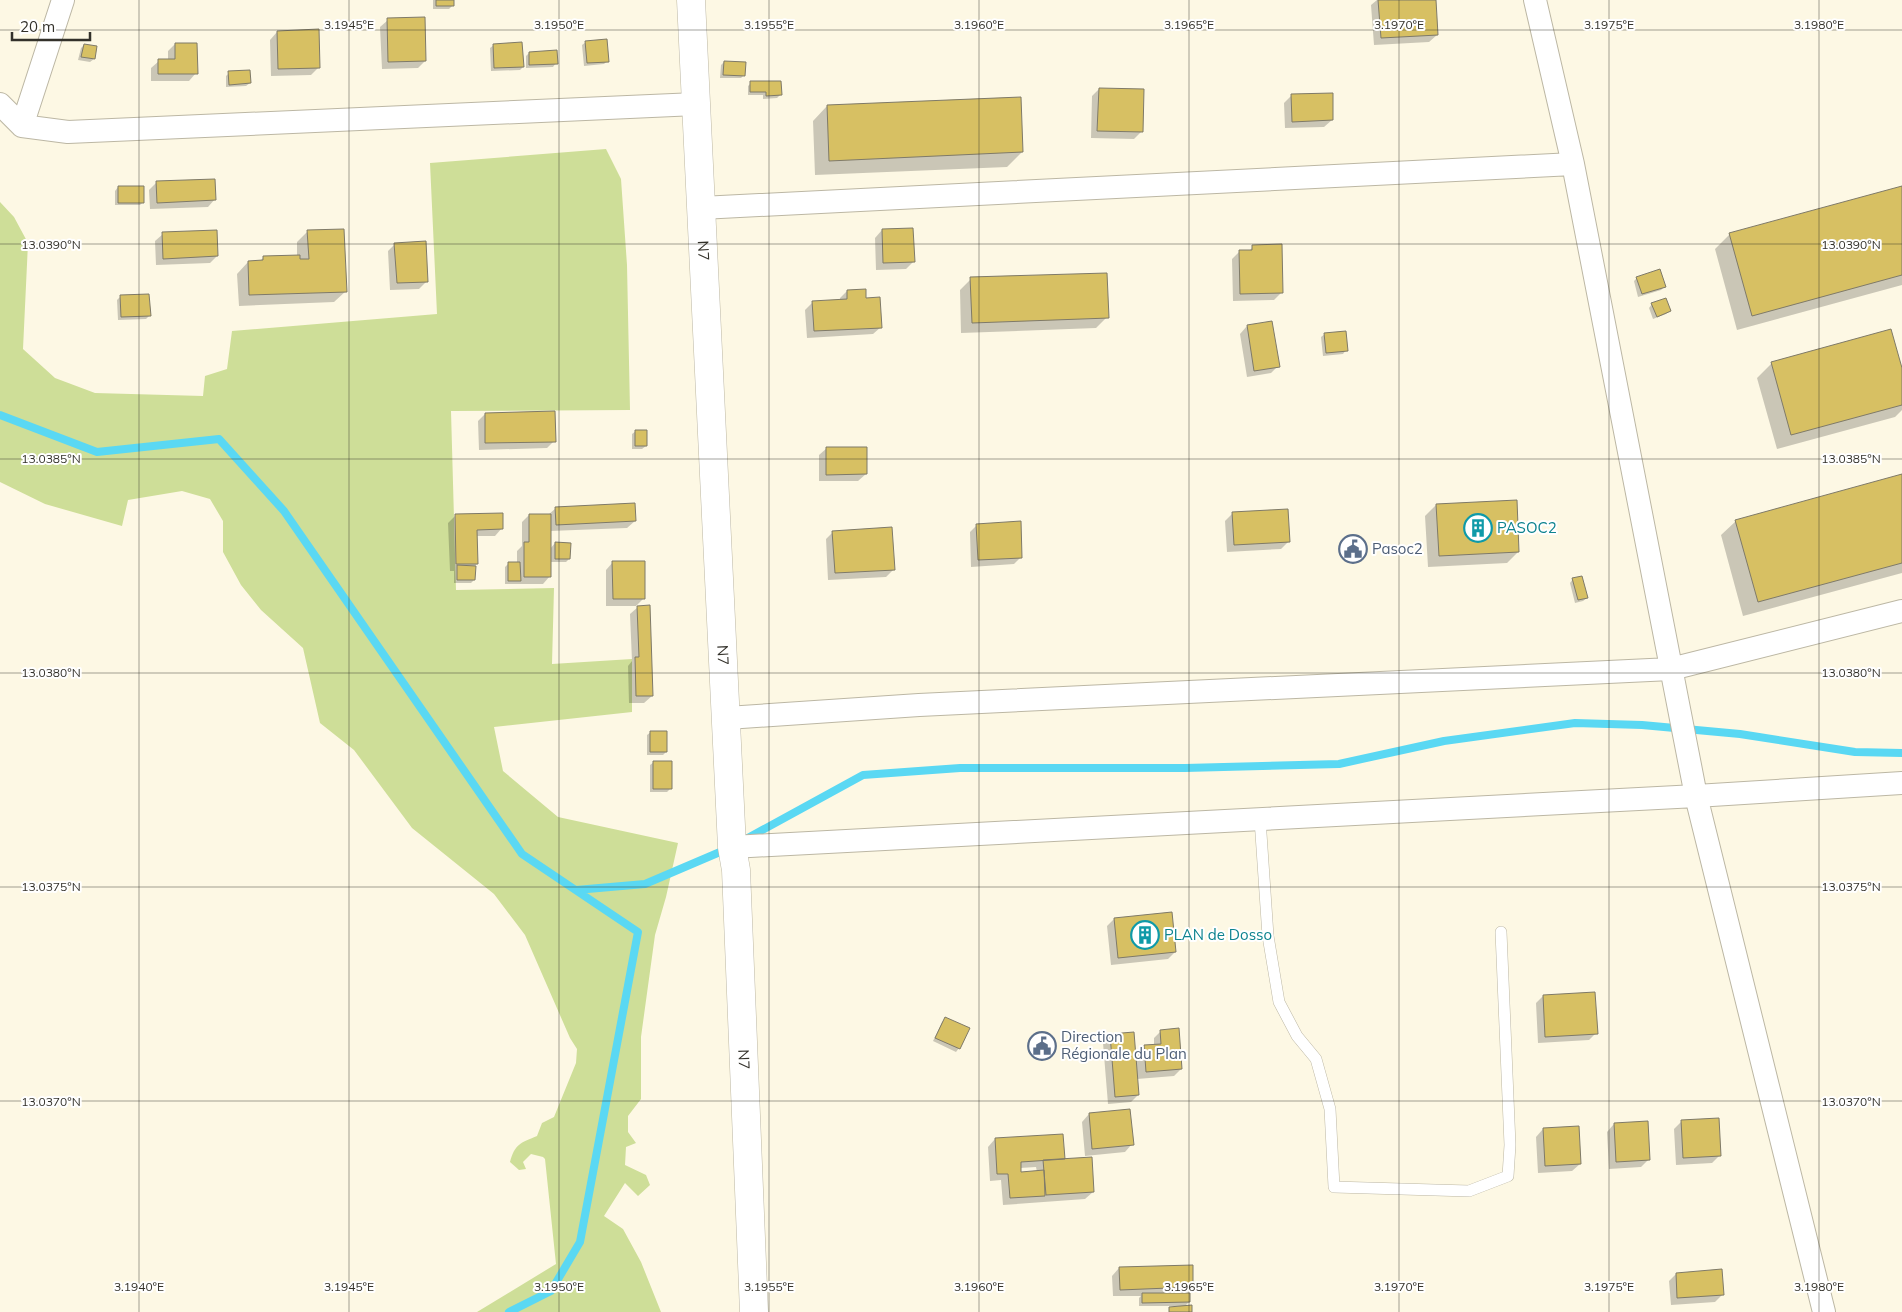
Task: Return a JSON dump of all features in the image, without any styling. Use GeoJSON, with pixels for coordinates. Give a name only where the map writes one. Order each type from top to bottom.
{"type":"FeatureCollection","features":[{"type":"Feature","properties":{"kind":"main road","name":"N7"},"geometry":{"type":"LineString","coordinates":[[691,0],[732,847],[736,870],[754,1312]]}},
{"type":"Feature","properties":{"kind":"street"},"geometry":{"type":"LineString","coordinates":[[22,126],[63,0]]}},
{"type":"Feature","properties":{"kind":"street"},"geometry":{"type":"LineString","coordinates":[[1535,0],[1573,164],[1696,796],[1824,1312]]}},
{"type":"Feature","properties":{"kind":"street"},"geometry":{"type":"LineString","coordinates":[[0,104],[22,126],[68,132],[696,104]]}},
{"type":"Feature","properties":{"kind":"street"},"geometry":{"type":"LineString","coordinates":[[701,208],[1573,164]]}},
{"type":"Feature","properties":{"kind":"street"},"geometry":{"type":"LineString","coordinates":[[726,718],[919,705],[1671,669],[1902,611]]}},
{"type":"Feature","properties":{"kind":"street"},"geometry":{"type":"LineString","coordinates":[[732,847],[1696,796],[1902,783]]}},
{"type":"Feature","properties":{"kind":"lane"},"geometry":{"type":"LineString","coordinates":[[1260,819],[1268,936],[1279,1002],[1297,1036],[1316,1059],[1330,1108],[1334,1187],[1469,1191],[1508,1176],[1510,1145],[1501,932]]}},
{"type":"Feature","properties":{"kind":"green space"},"geometry":{"type":"Polygon","coordinates":[[[606,149],[621,179],[627,265],[630,410],[451,411],[456,590],[554,588],[552,664],[632,659],[632,712],[494,727],[503,771],[558,817],[678,843],[655,935],[641,1037],[641,1099],[628,1116],[628,1132],[636,1143],[626,1147],[625,1165],[646,1175],[650,1185],[638,1196],[625,1183],[604,1216],[623,1229],[641,1262],[661,1312],[477,1312],[556,1264],[545,1159],[531,1154],[523,1162],[526,1169],[519,1170],[510,1162],[516,1148],[526,1140],[537,1136],[542,1123],[554,1117],[576,1063],[577,1049],[570,1038],[525,935],[494,894],[412,828],[354,750],[320,723],[303,648],[261,610],[241,585],[223,552],[223,521],[210,499],[182,491],[128,500],[122,526],[45,504],[0,482],[0,202],[14,217],[28,243],[23,349],[55,378],[95,393],[203,396],[205,376],[227,369],[232,331],[437,314],[430,163],[606,149]]]}},
{"type":"Feature","properties":{"kind":"building"},"geometry":{"type":"Polygon","coordinates":[[[436,0],[454,0],[454,6],[436,6],[436,0]]]}},
{"type":"Feature","properties":{"kind":"building"},"geometry":{"type":"Polygon","coordinates":[[[1378,0],[1436,0],[1438,35],[1381,38],[1378,0]]]}},
{"type":"Feature","properties":{"kind":"building"},"geometry":{"type":"Polygon","coordinates":[[[425,17],[426,61],[388,62],[387,18],[425,17]]]}},
{"type":"Feature","properties":{"kind":"building"},"geometry":{"type":"Polygon","coordinates":[[[319,29],[320,68],[278,69],[277,31],[319,29]]]}},
{"type":"Feature","properties":{"kind":"building"},"geometry":{"type":"Polygon","coordinates":[[[607,39],[609,62],[587,63],[585,41],[607,39]]]}},
{"type":"Feature","properties":{"kind":"building"},"geometry":{"type":"Polygon","coordinates":[[[522,42],[524,67],[494,68],[493,44],[522,42]]]}},
{"type":"Feature","properties":{"kind":"building"},"geometry":{"type":"Polygon","coordinates":[[[175,43],[197,43],[198,74],[158,74],[158,59],[175,59],[175,43]]]}},
{"type":"Feature","properties":{"kind":"building"},"geometry":{"type":"Polygon","coordinates":[[[84,44],[97,46],[95,59],[81,57],[84,44]]]}},
{"type":"Feature","properties":{"kind":"building"},"geometry":{"type":"Polygon","coordinates":[[[557,50],[558,64],[529,65],[529,52],[557,50]]]}},
{"type":"Feature","properties":{"kind":"building"},"geometry":{"type":"Polygon","coordinates":[[[724,61],[746,62],[745,76],[723,75],[724,61]]]}},
{"type":"Feature","properties":{"kind":"building"},"geometry":{"type":"Polygon","coordinates":[[[250,70],[251,83],[229,85],[228,71],[250,70]]]}},
{"type":"Feature","properties":{"kind":"building"},"geometry":{"type":"Polygon","coordinates":[[[750,81],[781,81],[782,95],[766,96],[766,92],[750,92],[750,81]]]}},
{"type":"Feature","properties":{"kind":"building"},"geometry":{"type":"Polygon","coordinates":[[[1099,88],[1144,89],[1143,132],[1097,131],[1099,88]]]}},
{"type":"Feature","properties":{"kind":"building"},"geometry":{"type":"Polygon","coordinates":[[[1333,93],[1333,120],[1292,122],[1291,94],[1333,93]]]}},
{"type":"Feature","properties":{"kind":"building"},"geometry":{"type":"Polygon","coordinates":[[[1021,97],[1023,152],[829,161],[827,105],[1021,97]]]}},
{"type":"Feature","properties":{"kind":"building"},"geometry":{"type":"Polygon","coordinates":[[[215,179],[216,200],[157,203],[156,181],[215,179]]]}},
{"type":"Feature","properties":{"kind":"building"},"geometry":{"type":"Polygon","coordinates":[[[118,186],[144,186],[144,203],[118,203],[118,186]]]}},
{"type":"Feature","properties":{"kind":"building"},"geometry":{"type":"Polygon","coordinates":[[[1902,186],[1902,275],[1752,316],[1729,233],[1902,186]]]}},
{"type":"Feature","properties":{"kind":"building"},"geometry":{"type":"Polygon","coordinates":[[[913,228],[915,262],[883,263],[882,229],[913,228]]]}},
{"type":"Feature","properties":{"kind":"building"},"geometry":{"type":"Polygon","coordinates":[[[344,229],[347,292],[249,295],[248,261],[263,260],[263,256],[300,255],[300,259],[309,259],[307,230],[344,229]]]}},
{"type":"Feature","properties":{"kind":"building"},"geometry":{"type":"Polygon","coordinates":[[[217,230],[218,256],[163,259],[162,232],[217,230]]]}},
{"type":"Feature","properties":{"kind":"building"},"geometry":{"type":"Polygon","coordinates":[[[426,241],[428,282],[397,283],[394,243],[426,241]]]}},
{"type":"Feature","properties":{"kind":"building"},"geometry":{"type":"Polygon","coordinates":[[[1282,244],[1283,293],[1240,294],[1239,250],[1252,250],[1252,245],[1282,244]]]}},
{"type":"Feature","properties":{"kind":"building"},"geometry":{"type":"Polygon","coordinates":[[[1660,269],[1666,287],[1642,294],[1636,277],[1660,269]]]}},
{"type":"Feature","properties":{"kind":"building"},"geometry":{"type":"Polygon","coordinates":[[[1107,273],[1109,318],[972,323],[970,277],[1107,273]]]}},
{"type":"Feature","properties":{"kind":"building"},"geometry":{"type":"Polygon","coordinates":[[[866,289],[866,298],[880,297],[882,328],[814,331],[812,301],[847,299],[847,290],[866,289]]]}},
{"type":"Feature","properties":{"kind":"building"},"geometry":{"type":"Polygon","coordinates":[[[149,294],[151,316],[121,317],[120,295],[149,294]]]}},
{"type":"Feature","properties":{"kind":"building"},"geometry":{"type":"Polygon","coordinates":[[[1666,298],[1671,311],[1657,317],[1651,303],[1666,298]]]}},
{"type":"Feature","properties":{"kind":"building"},"geometry":{"type":"Polygon","coordinates":[[[1272,321],[1280,367],[1254,371],[1247,325],[1272,321]]]}},
{"type":"Feature","properties":{"kind":"building"},"geometry":{"type":"Polygon","coordinates":[[[1891,329],[1902,368],[1902,405],[1791,435],[1771,362],[1891,329]]]}},
{"type":"Feature","properties":{"kind":"building"},"geometry":{"type":"Polygon","coordinates":[[[1346,331],[1348,351],[1326,353],[1324,333],[1346,331]]]}},
{"type":"Feature","properties":{"kind":"building"},"geometry":{"type":"Polygon","coordinates":[[[555,411],[556,442],[485,443],[485,413],[555,411]]]}},
{"type":"Feature","properties":{"kind":"building"},"geometry":{"type":"Polygon","coordinates":[[[635,430],[647,430],[647,446],[635,446],[635,430]]]}},
{"type":"Feature","properties":{"kind":"building"},"geometry":{"type":"Polygon","coordinates":[[[826,447],[867,447],[867,474],[826,475],[826,447]]]}},
{"type":"Feature","properties":{"kind":"building"},"geometry":{"type":"Polygon","coordinates":[[[1902,474],[1902,563],[1758,602],[1735,520],[1902,474]]]}},
{"type":"Feature","properties":{"kind":"building","name":"PASOC2"},"geometry":{"type":"Polygon","coordinates":[[[1517,500],[1519,552],[1439,556],[1436,504],[1517,500]]]}},
{"type":"Feature","properties":{"kind":"building"},"geometry":{"type":"Polygon","coordinates":[[[635,503],[636,521],[556,525],[555,507],[635,503]]]}},
{"type":"Feature","properties":{"kind":"building"},"geometry":{"type":"Polygon","coordinates":[[[1288,509],[1290,542],[1234,545],[1232,512],[1288,509]]]}},
{"type":"Feature","properties":{"kind":"building"},"geometry":{"type":"Polygon","coordinates":[[[503,513],[503,529],[477,530],[478,564],[456,564],[455,514],[503,513]]]}},
{"type":"Feature","properties":{"kind":"building"},"geometry":{"type":"Polygon","coordinates":[[[529,514],[551,514],[551,577],[524,577],[524,542],[529,542],[529,514]]]}},
{"type":"Feature","properties":{"kind":"building"},"geometry":{"type":"Polygon","coordinates":[[[1021,521],[1022,558],[978,560],[976,524],[1021,521]]]}},
{"type":"Feature","properties":{"kind":"building"},"geometry":{"type":"Polygon","coordinates":[[[892,527],[895,570],[835,573],[832,531],[892,527]]]}},
{"type":"Feature","properties":{"kind":"building"},"geometry":{"type":"Polygon","coordinates":[[[555,542],[571,543],[570,559],[555,559],[555,542]]]}},
{"type":"Feature","properties":{"kind":"building"},"geometry":{"type":"Polygon","coordinates":[[[612,561],[645,561],[645,599],[613,599],[612,561]]]}},
{"type":"Feature","properties":{"kind":"building"},"geometry":{"type":"Polygon","coordinates":[[[508,562],[520,562],[521,581],[508,581],[508,562]]]}},
{"type":"Feature","properties":{"kind":"building"},"geometry":{"type":"Polygon","coordinates":[[[457,565],[476,566],[475,580],[457,580],[457,565]]]}},
{"type":"Feature","properties":{"kind":"building"},"geometry":{"type":"Polygon","coordinates":[[[1582,576],[1588,598],[1578,600],[1572,578],[1582,576]]]}},
{"type":"Feature","properties":{"kind":"building"},"geometry":{"type":"Polygon","coordinates":[[[650,605],[653,696],[636,696],[635,657],[639,657],[637,606],[650,605]]]}},
{"type":"Feature","properties":{"kind":"building"},"geometry":{"type":"Polygon","coordinates":[[[650,731],[667,731],[667,752],[650,752],[650,731]]]}},
{"type":"Feature","properties":{"kind":"building"},"geometry":{"type":"Polygon","coordinates":[[[653,761],[672,761],[672,789],[653,789],[653,761]]]}},
{"type":"Feature","properties":{"kind":"building","name":"PLAN de Dosso"},"geometry":{"type":"Polygon","coordinates":[[[1172,912],[1176,952],[1118,958],[1114,918],[1172,912]]]}},
{"type":"Feature","properties":{"kind":"building"},"geometry":{"type":"Polygon","coordinates":[[[1595,992],[1598,1034],[1545,1037],[1543,995],[1595,992]]]}},
{"type":"Feature","properties":{"kind":"building"},"geometry":{"type":"Polygon","coordinates":[[[945,1017],[970,1028],[960,1049],[935,1038],[945,1017]]]}},
{"type":"Feature","properties":{"kind":"building"},"geometry":{"type":"Polygon","coordinates":[[[1179,1028],[1182,1069],[1146,1072],[1144,1045],[1161,1044],[1160,1030],[1179,1028]]]}},
{"type":"Feature","properties":{"kind":"building"},"geometry":{"type":"Polygon","coordinates":[[[1134,1032],[1139,1095],[1115,1097],[1110,1034],[1134,1032]]]}},
{"type":"Feature","properties":{"kind":"building"},"geometry":{"type":"Polygon","coordinates":[[[1130,1109],[1134,1145],[1092,1149],[1089,1113],[1130,1109]]]}},
{"type":"Feature","properties":{"kind":"building"},"geometry":{"type":"Polygon","coordinates":[[[1719,1118],[1721,1156],[1683,1158],[1681,1120],[1719,1118]]]}},
{"type":"Feature","properties":{"kind":"building"},"geometry":{"type":"Polygon","coordinates":[[[1648,1121],[1650,1160],[1616,1162],[1614,1123],[1648,1121]]]}},
{"type":"Feature","properties":{"kind":"building"},"geometry":{"type":"Polygon","coordinates":[[[1579,1126],[1581,1164],[1545,1166],[1543,1128],[1579,1126]]]}},
{"type":"Feature","properties":{"kind":"building"},"geometry":{"type":"Polygon","coordinates":[[[1063,1134],[1065,1159],[1021,1162],[1021,1172],[1044,1170],[1045,1196],[1010,1198],[1008,1174],[997,1174],[995,1138],[1063,1134]]]}},
{"type":"Feature","properties":{"kind":"building"},"geometry":{"type":"Polygon","coordinates":[[[1092,1157],[1094,1192],[1046,1195],[1043,1160],[1092,1157]]]}},
{"type":"Feature","properties":{"kind":"building"},"geometry":{"type":"Polygon","coordinates":[[[1193,1265],[1193,1287],[1120,1290],[1119,1267],[1193,1265]]]}},
{"type":"Feature","properties":{"kind":"building"},"geometry":{"type":"Polygon","coordinates":[[[1722,1269],[1724,1295],[1677,1298],[1676,1273],[1722,1269]]]}},
{"type":"Feature","properties":{"kind":"building"},"geometry":{"type":"Polygon","coordinates":[[[1142,1293],[1190,1293],[1190,1302],[1142,1303],[1142,1293]]]}},
{"type":"Feature","properties":{"kind":"building"},"geometry":{"type":"Polygon","coordinates":[[[1192,1305],[1192,1312],[1169,1312],[1169,1307],[1192,1305]]]}},
{"type":"Feature","properties":{"kind":"waterway"},"geometry":{"type":"LineString","coordinates":[[0,415],[97,452],[219,439],[284,511],[522,854],[638,932],[580,1242],[551,1291],[509,1312]]}},
{"type":"Feature","properties":{"kind":"waterway"},"geometry":{"type":"LineString","coordinates":[[746,839],[863,775],[960,768],[1185,768],[1339,764],[1444,741],[1575,723],[1642,725],[1740,734],[1855,752],[1902,753]]}},
{"type":"Feature","properties":{"kind":"waterway"},"geometry":{"type":"LineString","coordinates":[[576,890],[645,884],[727,849]]}},
{"type":"Feature","properties":{"kind":"place","name":"PASOC2"},"geometry":{"type":"Point","coordinates":[1478,528]}},
{"type":"Feature","properties":{"kind":"place","name":"Pasoc2"},"geometry":{"type":"Point","coordinates":[1353,549]}},
{"type":"Feature","properties":{"kind":"place","name":"PLAN de Dosso"},"geometry":{"type":"Point","coordinates":[1145,935]}},
{"type":"Feature","properties":{"kind":"place","name":"Direction Régionale du Plan"},"geometry":{"type":"Point","coordinates":[1042,1046]}}]}
